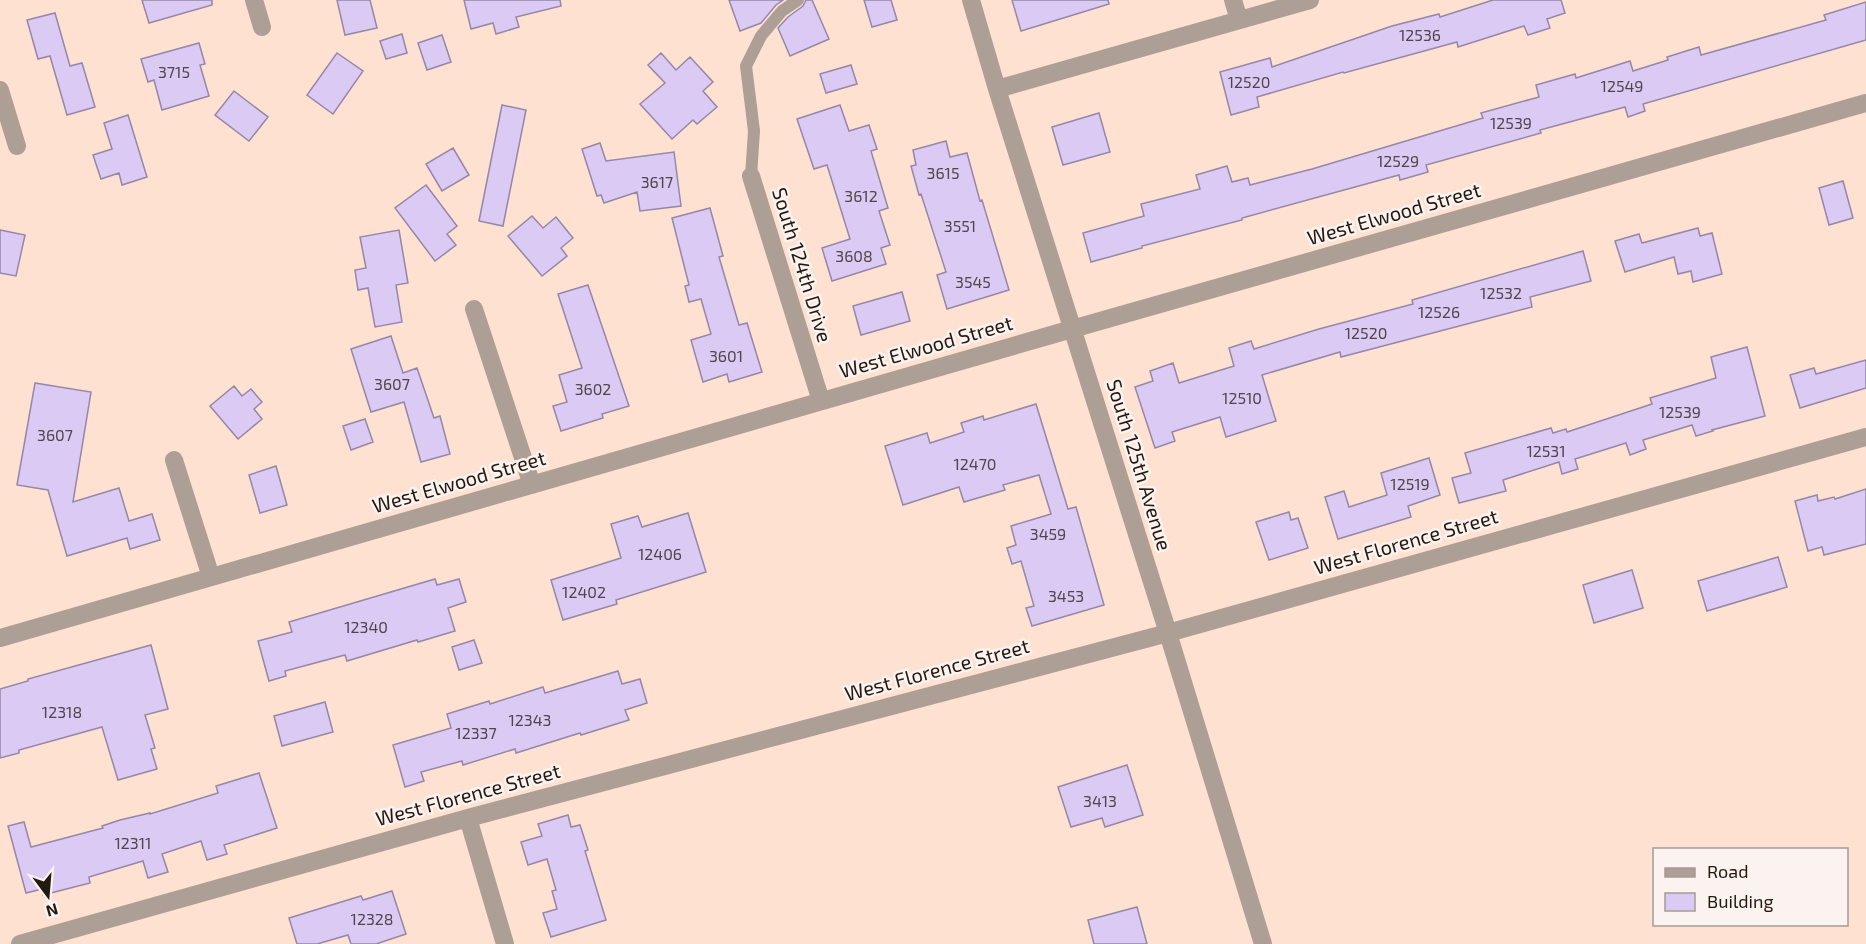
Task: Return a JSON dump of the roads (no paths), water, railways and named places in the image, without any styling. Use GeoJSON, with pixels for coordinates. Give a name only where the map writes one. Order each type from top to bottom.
{"type":"FeatureCollection","features":[{"type":"Feature","properties":{"kind":"street"},"geometry":{"type":"LineString","coordinates":[[254,0],[262,27]]}},
{"type":"Feature","properties":{"kind":"street","name":"South 125th Avenue"},"geometry":{"type":"LineString","coordinates":[[971,0],[1263,944]]}},
{"type":"Feature","properties":{"kind":"street"},"geometry":{"type":"LineString","coordinates":[[1233,0],[1239,20]]}},
{"type":"Feature","properties":{"kind":"street"},"geometry":{"type":"LineString","coordinates":[[997,89],[1310,0]]}},
{"type":"Feature","properties":{"kind":"street"},"geometry":{"type":"LineString","coordinates":[[0,90],[17,146]]}},
{"type":"Feature","properties":{"kind":"street","name":"West Elwood Street"},"geometry":{"type":"LineString","coordinates":[[0,638],[1866,103]]}},
{"type":"Feature","properties":{"kind":"street","name":"South 124th Drive"},"geometry":{"type":"LineString","coordinates":[[752,176],[821,401]]}},
{"type":"Feature","properties":{"kind":"street"},"geometry":{"type":"LineString","coordinates":[[474,309],[532,485]]}},
{"type":"Feature","properties":{"kind":"street","name":"West Florence Street"},"geometry":{"type":"LineString","coordinates":[[20,944],[468,818],[1168,633],[1866,437]]}},
{"type":"Feature","properties":{"kind":"street"},"geometry":{"type":"LineString","coordinates":[[174,460],[211,577]]}},
{"type":"Feature","properties":{"kind":"street"},"geometry":{"type":"LineString","coordinates":[[468,818],[505,944]]}},
{"type":"Feature","properties":{"kind":"lane"},"geometry":{"type":"LineString","coordinates":[[752,176],[754,131],[746,66],[761,36],[782,11],[798,0]]}}]}
